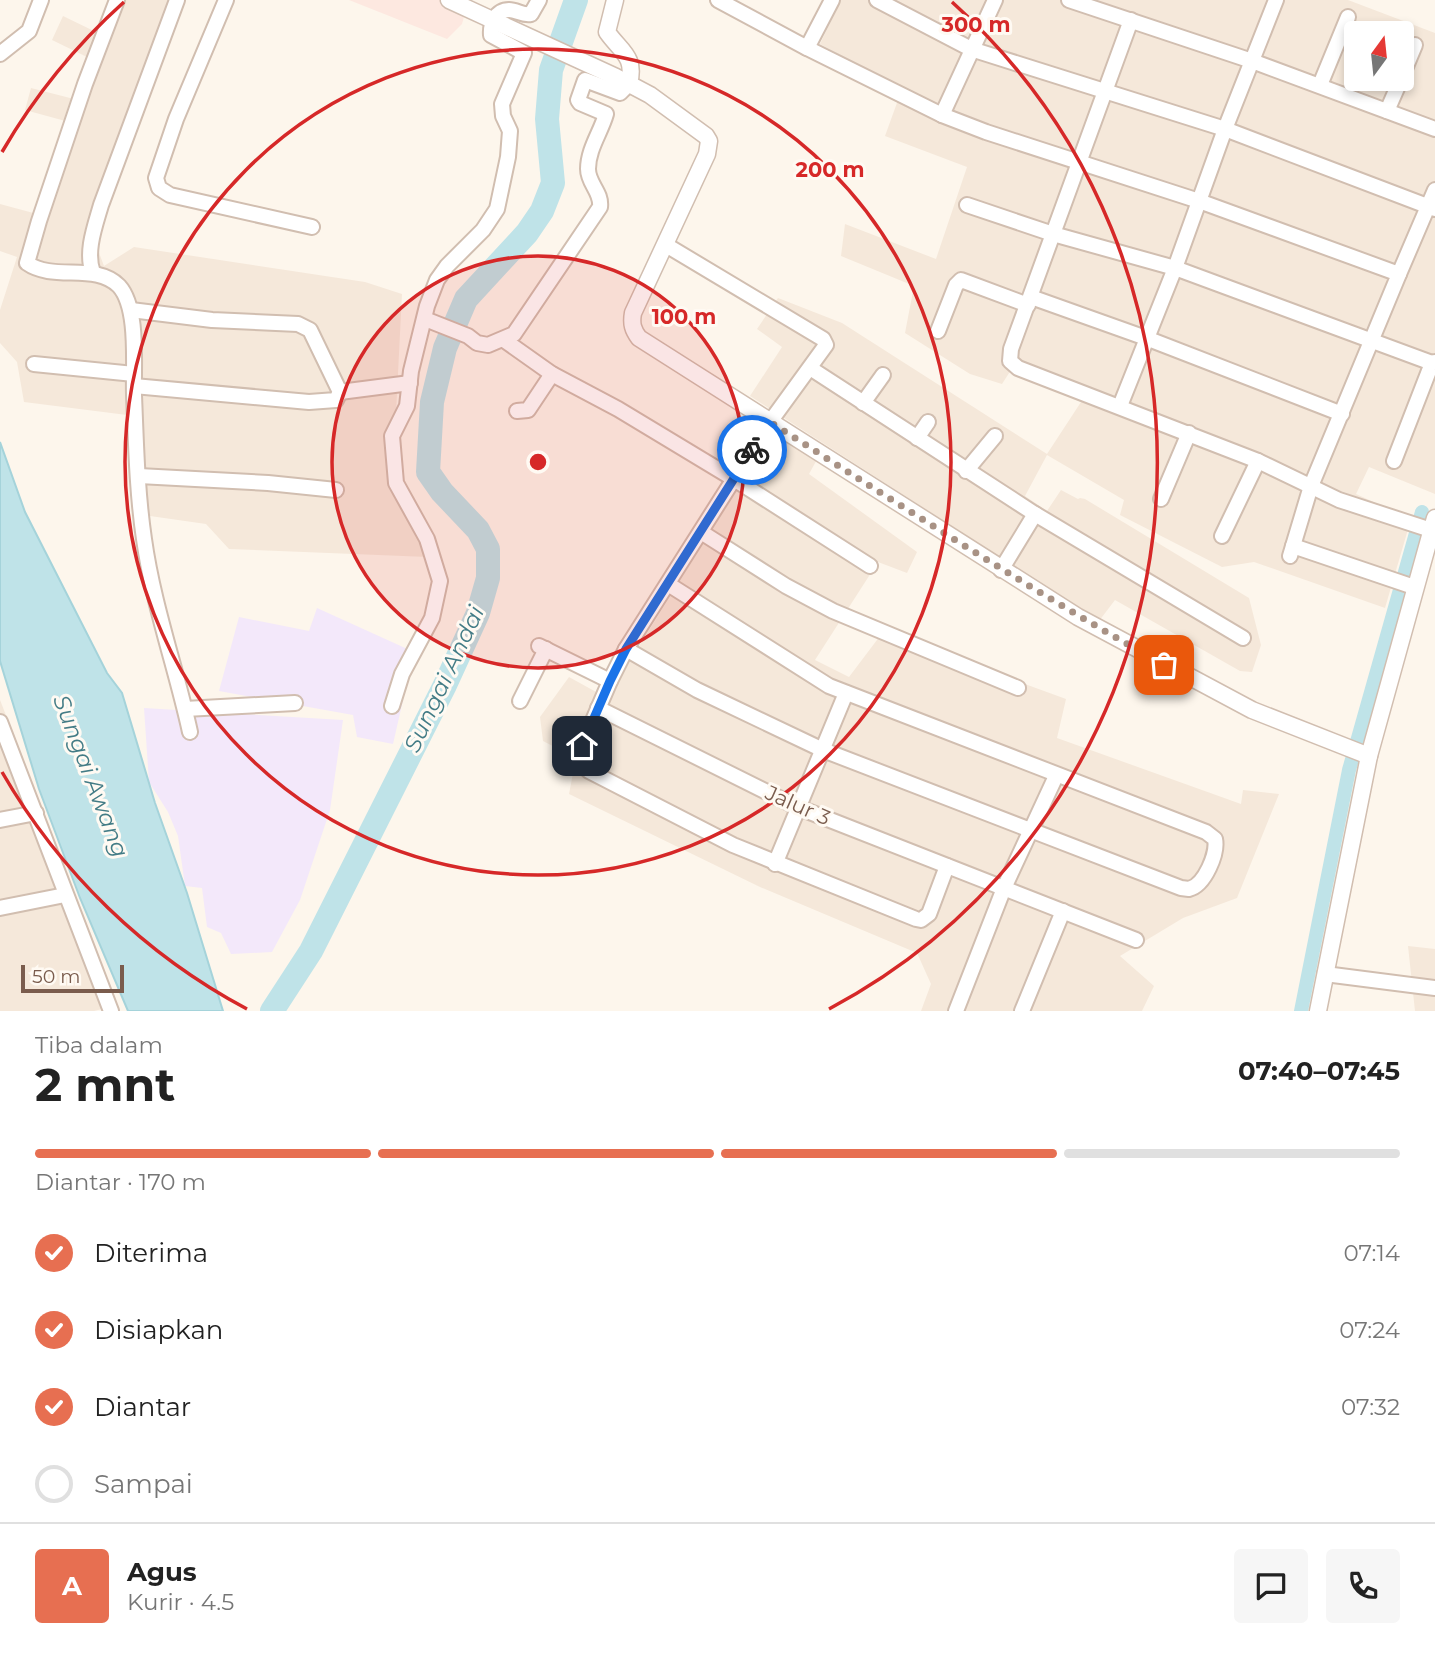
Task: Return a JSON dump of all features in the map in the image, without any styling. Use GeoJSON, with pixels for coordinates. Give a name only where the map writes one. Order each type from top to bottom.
{"type":"FeatureCollection","features":[{"type":"Feature","properties":{"kind":"street"},"geometry":{"type":"LineString","coordinates":[[0,54],[29,31],[41,0]]}},
{"type":"Feature","properties":{"kind":"street"},"geometry":{"type":"LineString","coordinates":[[117,0],[85,84],[27,263],[32,267],[66,274],[93,273],[118,285],[131,310],[144,540],[190,732]]}},
{"type":"Feature","properties":{"kind":"street"},"geometry":{"type":"LineString","coordinates":[[93,273],[89,263],[101,205],[177,0]]}},
{"type":"Feature","properties":{"kind":"street"},"geometry":{"type":"LineString","coordinates":[[226,0],[176,119],[156,178],[159,188],[170,195],[312,227]]}},
{"type":"Feature","properties":{"kind":"street"},"geometry":{"type":"LineString","coordinates":[[449,0],[623,80],[702,132],[709,141],[708,154],[633,313],[631,321],[634,331],[653,348],[1078,617],[1252,710],[1365,754]]}},
{"type":"Feature","properties":{"kind":"street"},"geometry":{"type":"LineString","coordinates":[[392,706],[402,674],[432,618],[440,581],[427,539],[396,482],[392,436],[407,406],[410,383],[437,280],[447,266],[483,230],[499,202],[510,131],[503,116],[502,104],[524,53],[491,35],[500,13],[507,10],[526,16],[531,14],[539,0]]}},
{"type":"Feature","properties":{"kind":"street"},"geometry":{"type":"LineString","coordinates":[[428,320],[468,336],[477,343],[488,345],[514,334],[600,207],[600,196],[588,169],[594,142],[606,114],[578,100],[584,80],[620,93],[623,80],[632,74],[630,61],[607,32],[615,0]]}},
{"type":"Feature","properties":{"kind":"street"},"geometry":{"type":"LineString","coordinates":[[718,0],[942,115],[1199,201],[1399,274]]}},
{"type":"Feature","properties":{"kind":"street"},"geometry":{"type":"LineString","coordinates":[[807,48],[832,0]]}},
{"type":"Feature","properties":{"kind":"street"},"geometry":{"type":"LineString","coordinates":[[877,0],[971,49],[1225,129],[1432,208]]}},
{"type":"Feature","properties":{"kind":"street"},"geometry":{"type":"LineString","coordinates":[[942,115],[995,0]]}},
{"type":"Feature","properties":{"kind":"street"},"geometry":{"type":"LineString","coordinates":[[1069,0],[1320,85],[1435,130]]}},
{"type":"Feature","properties":{"kind":"street"},"geometry":{"type":"LineString","coordinates":[[1120,406],[1276,0]]}},
{"type":"Feature","properties":{"kind":"street"},"geometry":{"type":"LineString","coordinates":[[1320,85],[1348,17]]}},
{"type":"Feature","properties":{"kind":"street"},"geometry":{"type":"LineString","coordinates":[[1131,20],[1009,353],[1013,365],[1258,461],[1339,500],[1433,524],[1365,754],[1318,1011]]}},
{"type":"Feature","properties":{"kind":"street"},"geometry":{"type":"LineString","coordinates":[[1387,111],[1395,91]]}},
{"type":"Feature","properties":{"kind":"street"},"geometry":{"type":"LineString","coordinates":[[1414,587],[1292,551],[1311,485],[1399,274],[1432,208],[1435,190]]}},
{"type":"Feature","properties":{"kind":"street"},"geometry":{"type":"LineString","coordinates":[[967,205],[1053,234],[1175,268],[1434,363],[1394,461]]}},
{"type":"Feature","properties":{"kind":"street"},"geometry":{"type":"LineString","coordinates":[[666,244],[823,340],[826,345],[770,422],[626,649],[582,746],[579,761],[584,768],[598,776],[733,845],[921,920],[929,914],[947,866]]}},
{"type":"Feature","properties":{"kind":"street"},"geometry":{"type":"LineString","coordinates":[[938,331],[956,285],[961,280],[1146,338],[1342,414]]}},
{"type":"Feature","properties":{"kind":"street"},"geometry":{"type":"LineString","coordinates":[[131,310],[212,320],[298,324],[310,330],[340,392]]}},
{"type":"Feature","properties":{"kind":"street"},"geometry":{"type":"LineString","coordinates":[[504,340],[552,374],[618,409],[734,479],[870,566]]}},
{"type":"Feature","properties":{"kind":"street"},"geometry":{"type":"LineString","coordinates":[[34,364],[134,380],[309,402],[336,400],[340,392]]}},
{"type":"Feature","properties":{"kind":"street"},"geometry":{"type":"LineString","coordinates":[[810,368],[966,471],[1243,638]]}},
{"type":"Feature","properties":{"kind":"street"},"geometry":{"type":"LineString","coordinates":[[517,411],[528,410],[552,374]]}},
{"type":"Feature","properties":{"kind":"street"},"geometry":{"type":"LineString","coordinates":[[863,403],[883,375]]}},
{"type":"Feature","properties":{"kind":"street"},"geometry":{"type":"LineString","coordinates":[[340,392],[410,383]]}},
{"type":"Feature","properties":{"kind":"street"},"geometry":{"type":"LineString","coordinates":[[917,438],[928,422]]}},
{"type":"Feature","properties":{"kind":"street"},"geometry":{"type":"LineString","coordinates":[[1161,499],[1189,433]]}},
{"type":"Feature","properties":{"kind":"street"},"geometry":{"type":"LineString","coordinates":[[966,471],[995,436]]}},
{"type":"Feature","properties":{"kind":"street"},"geometry":{"type":"LineString","coordinates":[[1222,536],[1258,461]]}},
{"type":"Feature","properties":{"kind":"street"},"geometry":{"type":"LineString","coordinates":[[139,476],[268,483],[336,490]]}},
{"type":"Feature","properties":{"kind":"street"},"geometry":{"type":"LineString","coordinates":[[1001,570],[1035,514]]}},
{"type":"Feature","properties":{"kind":"street"},"geometry":{"type":"LineString","coordinates":[[701,532],[786,586],[833,611],[1018,688]]}},
{"type":"Feature","properties":{"kind":"street"},"geometry":{"type":"LineString","coordinates":[[626,649],[697,690],[823,750],[1181,888],[1189,889],[1201,883],[1217,848],[1212,836],[846,693],[818,680],[668,584]]}},
{"type":"Feature","properties":{"kind":"street"},"geometry":{"type":"LineString","coordinates":[[520,701],[542,648],[610,681]]}},
{"type":"Feature","properties":{"kind":"street"},"geometry":{"type":"LineString","coordinates":[[775,864],[846,693]]}},
{"type":"Feature","properties":{"kind":"street"},"geometry":{"type":"LineString","coordinates":[[185,709],[295,704]]}},
{"type":"Feature","properties":{"kind":"street","name":"Jalur 3"},"geometry":{"type":"LineString","coordinates":[[598,708],[797,807],[1136,940]]}},
{"type":"Feature","properties":{"kind":"street"},"geometry":{"type":"LineString","coordinates":[[1,729],[111,1011]]}},
{"type":"Feature","properties":{"kind":"street"},"geometry":{"type":"LineString","coordinates":[[956,1011],[1004,888],[1056,776]]}},
{"type":"Feature","properties":{"kind":"street"},"geometry":{"type":"LineString","coordinates":[[0,820],[36,813]]}},
{"type":"Feature","properties":{"kind":"street"},"geometry":{"type":"LineString","coordinates":[[0,908],[65,895]]}},
{"type":"Feature","properties":{"kind":"street"},"geometry":{"type":"LineString","coordinates":[[1022,1011],[1063,912]]}},
{"type":"Feature","properties":{"kind":"street"},"geometry":{"type":"LineString","coordinates":[[1325,974],[1435,988]]}},
{"type":"Feature","properties":{"kind":"shaded area"},"geometry":{"type":"Polygon","coordinates":[[[111,0],[177,0],[92,234],[104,266],[134,247],[365,282],[402,294],[393,473],[428,557],[229,549],[206,524],[150,516],[127,415],[24,402],[17,362],[0,343],[0,310],[17,257],[0,251],[0,204],[37,214],[69,122],[25,110],[31,88],[74,99],[87,57],[52,40],[63,16],[98,33],[111,0]]]}},
{"type":"Feature","properties":{"kind":"shaded area"},"geometry":{"type":"Polygon","coordinates":[[[349,0],[468,2],[462,24],[447,39],[349,0]]]}},
{"type":"Feature","properties":{"kind":"shaded area"},"geometry":{"type":"Polygon","coordinates":[[[841,0],[1348,0],[1403,21],[1344,21],[1344,91],[1414,91],[1414,25],[1435,33],[1435,494],[1369,467],[1356,494],[1411,519],[1385,608],[1254,562],[1222,567],[1120,515],[1124,500],[1047,455],[1025,496],[1047,511],[1061,490],[1078,499],[1085,499],[1249,598],[1261,645],[1252,672],[1240,671],[1115,600],[1099,621],[750,396],[782,347],[757,329],[778,298],[842,323],[1047,454],[1081,402],[1011,370],[1002,384],[970,374],[905,333],[914,286],[841,256],[845,224],[936,259],[967,167],[885,136],[902,89],[820,44],[841,0]]]}},
{"type":"Feature","properties":{"kind":"shaded area"},"geometry":{"type":"Polygon","coordinates":[[[776,431],[820,454],[809,474],[917,552],[907,573],[878,562],[815,660],[849,677],[883,632],[1066,699],[1057,738],[1241,804],[1243,790],[1279,794],[1237,898],[1183,918],[1120,956],[1154,986],[1142,1011],[921,1011],[931,984],[917,953],[760,887],[569,794],[576,758],[543,741],[540,717],[569,677],[607,698],[776,431]]]}},
{"type":"Feature","properties":{"kind":"shaded area"},"geometry":{"type":"Polygon","coordinates":[[[317,608],[414,652],[393,744],[357,737],[353,715],[219,691],[239,617],[309,631],[317,608]]]}},
{"type":"Feature","properties":{"kind":"shaded area"},"geometry":{"type":"Polygon","coordinates":[[[0,700],[114,1006],[94,1011],[0,1011],[0,700]]]}},
{"type":"Feature","properties":{"kind":"shaded area"},"geometry":{"type":"Polygon","coordinates":[[[144,708],[343,720],[330,810],[300,900],[272,952],[231,954],[221,933],[207,927],[202,888],[185,886],[178,836],[168,812],[149,782],[144,708]]]}},
{"type":"Feature","properties":{"kind":"shaded area"},"geometry":{"type":"Polygon","coordinates":[[[1408,946],[1435,949],[1435,1011],[1415,1011],[1408,946]]]}},
{"type":"Feature","properties":{"kind":"water","name":"Sungai Awang"},"geometry":{"type":"Polygon","coordinates":[[[0,442],[25,512],[107,673],[122,693],[223,1011],[128,1011],[80,898],[39,789],[0,661],[0,442]]]}},
{"type":"Feature","properties":{"kind":"waterway","name":"Sungai Andai"},"geometry":{"type":"LineString","coordinates":[[272,1011],[311,951],[445,685],[478,613],[488,578],[488,549],[478,530],[442,492],[428,472],[432,402],[445,348],[466,299],[527,233],[542,211],[553,183],[547,119],[551,70],[576,0]]}},
{"type":"Feature","properties":{"kind":"waterway"},"geometry":{"type":"LineString","coordinates":[[1301,1011],[1349,770],[1422,512]]}},
{"type":"Feature","properties":{"kind":"way so far"},"geometry":{"type":"LineString","coordinates":[[752,450],[770,422],[1001,570],[1164,665]]}},
{"type":"Feature","properties":{"kind":"route"},"geometry":{"type":"LineString","coordinates":[[582,746],[626,649],[752,450]]}}]}
